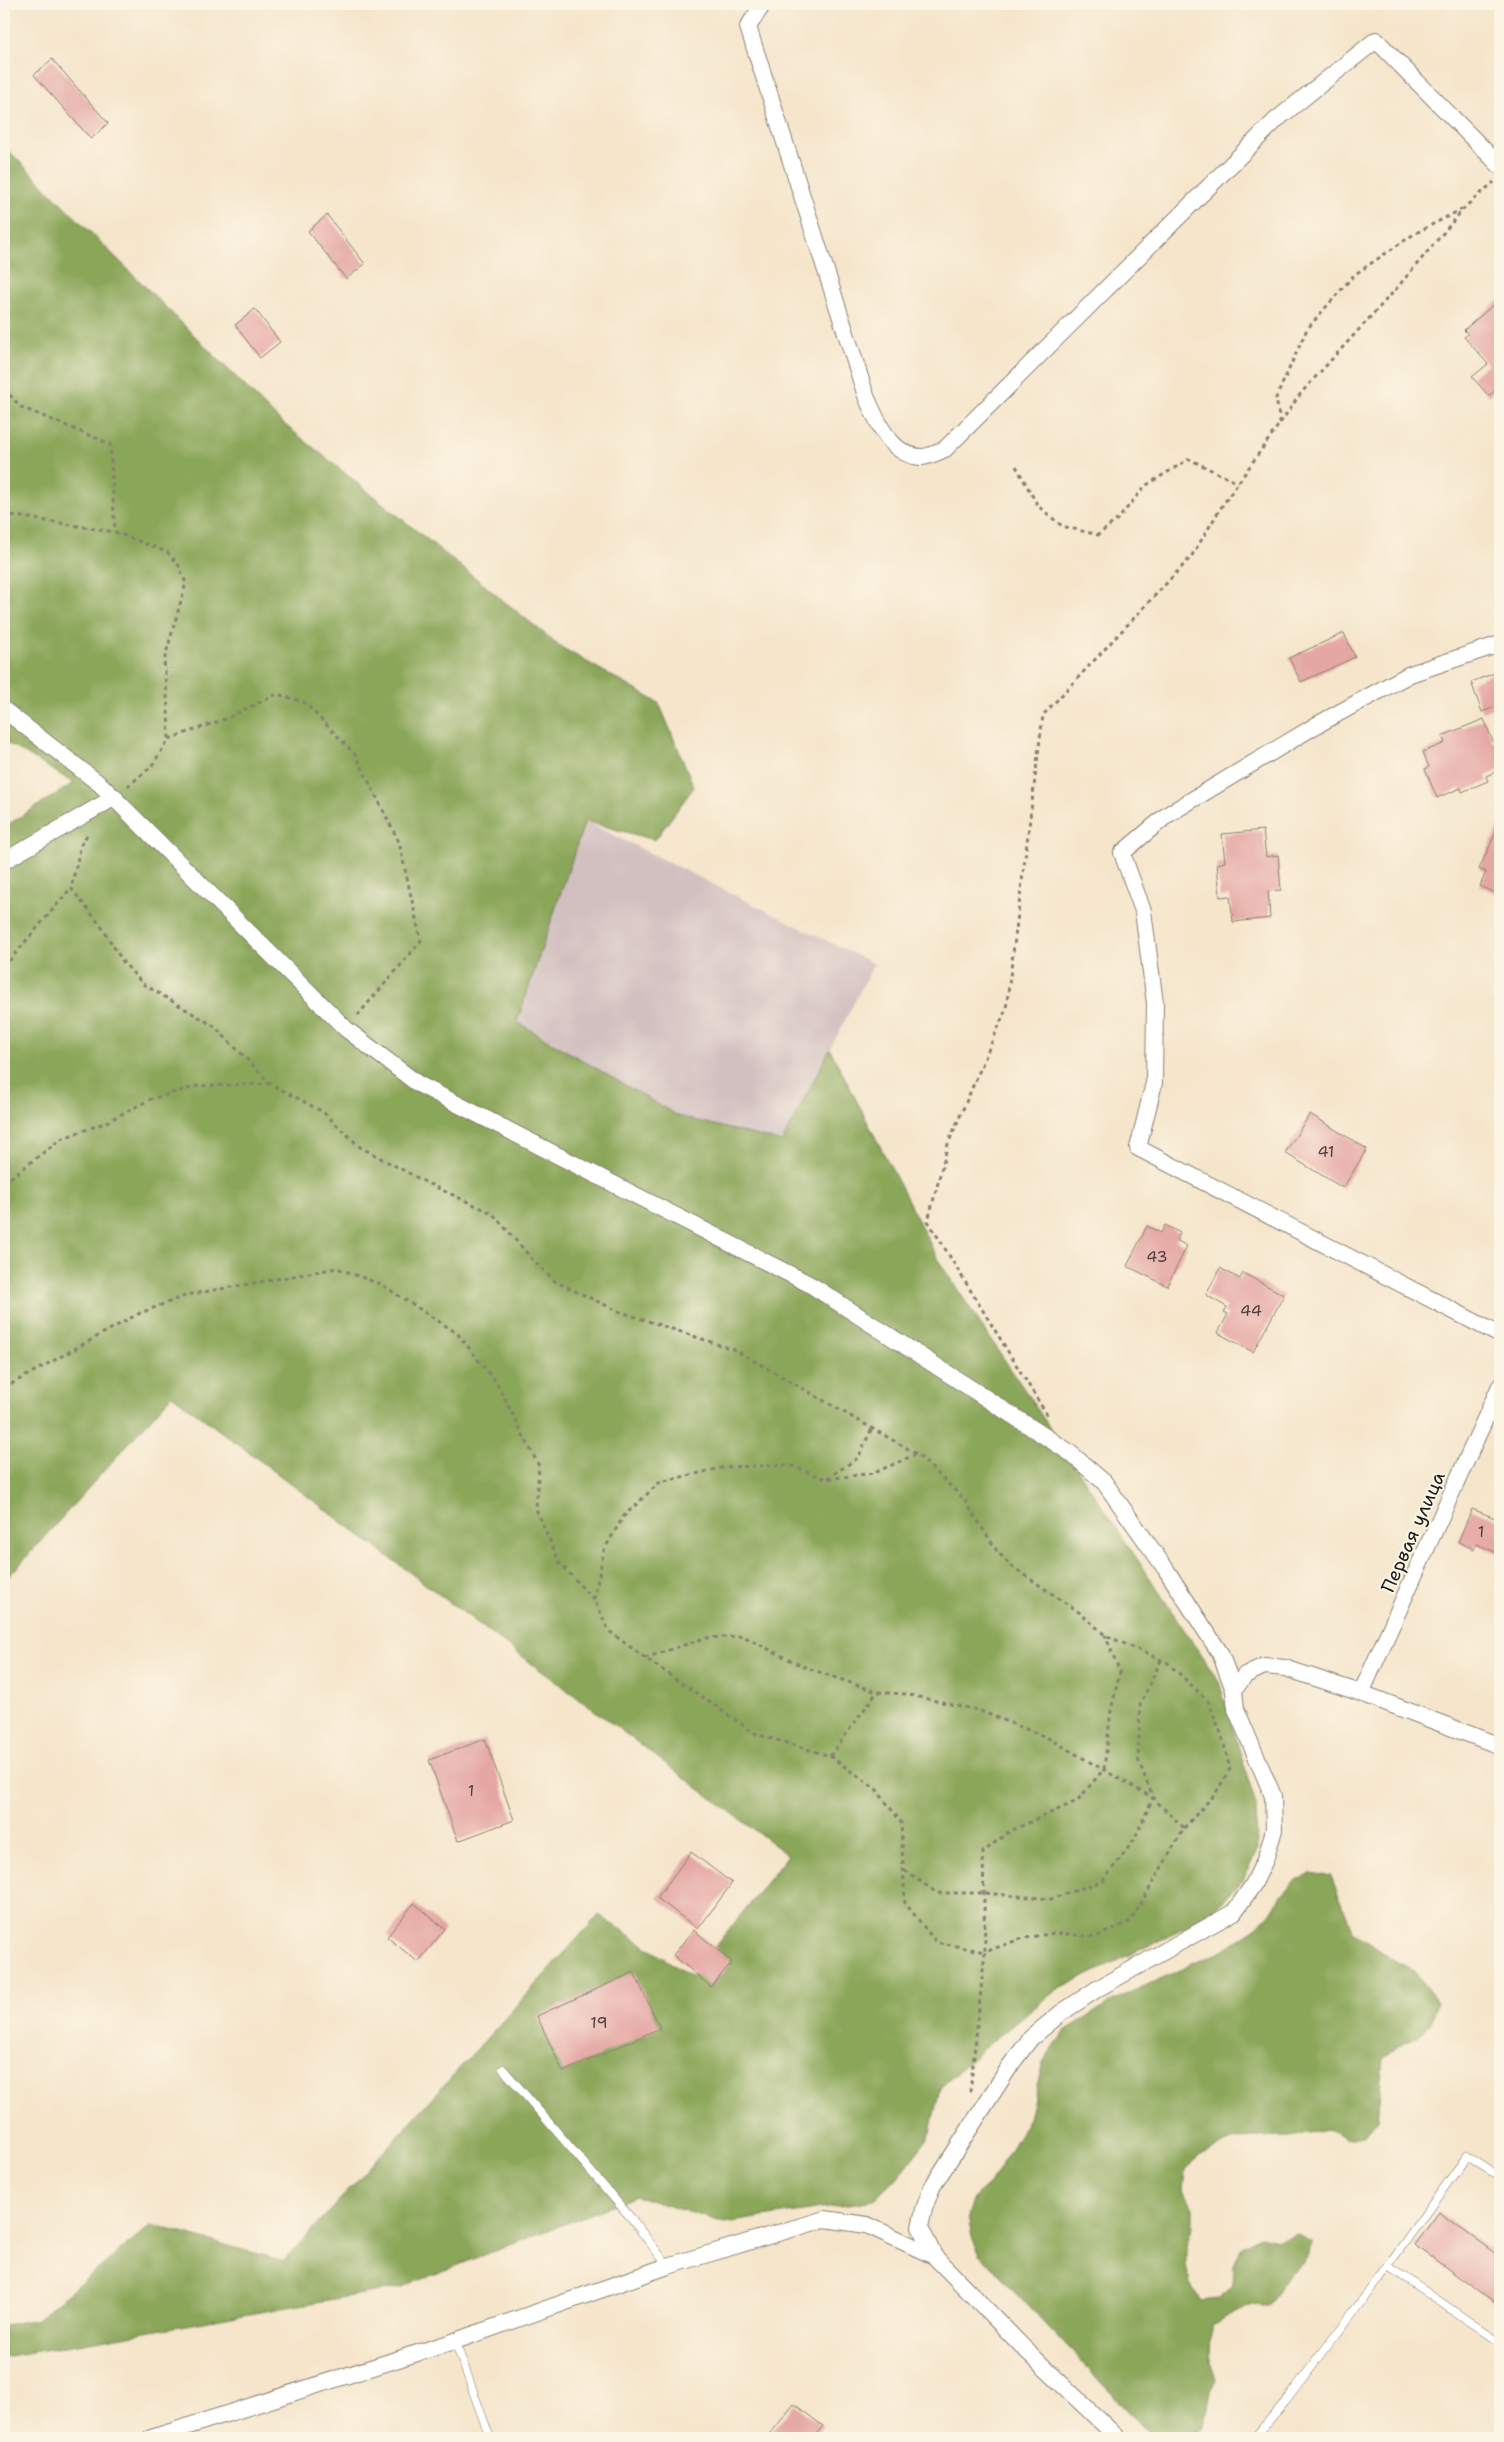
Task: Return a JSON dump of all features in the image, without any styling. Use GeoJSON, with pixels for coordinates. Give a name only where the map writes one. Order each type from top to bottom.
{"type":"FeatureCollection","features":[{"type":"Feature","properties":{"kind":"street"},"geometry":{"type":"LineString","coordinates":[[763,4],[748,27],[751,37],[866,396],[884,434],[907,454],[924,457],[945,449],[1276,120],[1376,40],[1500,166]]}},
{"type":"Feature","properties":{"kind":"street"},"geometry":{"type":"LineString","coordinates":[[1500,644],[1410,674],[1315,726],[1167,815],[1122,853],[1143,911],[1155,1003],[1154,1083],[1138,1148],[1500,1335]]}},
{"type":"Feature","properties":{"kind":"street"},"geometry":{"type":"LineString","coordinates":[[4,710],[115,797],[346,1029],[418,1084],[811,1285],[1069,1452],[1104,1482],[1165,1568],[1220,1653],[1234,1690],[1236,1709],[1273,1796],[1274,1830],[1265,1860],[1253,1885],[1234,1912],[1097,1989],[1061,2013],[1031,2038],[1012,2063],[932,2187],[920,2227],[934,2256],[1025,2349],[1118,2438]]}},
{"type":"Feature","properties":{"kind":"street"},"geometry":{"type":"LineString","coordinates":[[4,862],[115,797]]}},
{"type":"Feature","properties":{"kind":"street","name":"Первая улица"},"geometry":{"type":"LineString","coordinates":[[1361,1693],[1500,1386]]}},
{"type":"Feature","properties":{"kind":"street"},"geometry":{"type":"LineString","coordinates":[[1234,1690],[1244,1675],[1264,1666],[1286,1668],[1361,1693],[1500,1746]]}},
{"type":"Feature","properties":{"kind":"street"},"geometry":{"type":"LineString","coordinates":[[151,2438],[455,2341],[668,2266],[824,2219],[867,2225],[934,2256]]}},
{"type":"Feature","properties":{"kind":"lane"},"geometry":{"type":"LineString","coordinates":[[503,2069],[631,2218],[668,2266]]}},
{"type":"Feature","properties":{"kind":"lane"},"geometry":{"type":"LineString","coordinates":[[1254,2438],[1285,2402],[1388,2266],[1466,2156],[1500,2177]]}},
{"type":"Feature","properties":{"kind":"lane"},"geometry":{"type":"LineString","coordinates":[[1388,2266],[1500,2344]]}},
{"type":"Feature","properties":{"kind":"lane"},"geometry":{"type":"LineString","coordinates":[[455,2341],[490,2438]]}},
{"type":"Feature","properties":{"kind":"path"},"geometry":{"type":"LineString","coordinates":[[1049,1418],[928,1220],[948,1144],[1006,1008],[1043,715],[1191,557],[1238,483],[1301,392],[1396,290],[1466,206],[1500,176]]}},
{"type":"Feature","properties":{"kind":"path"},"geometry":{"type":"LineString","coordinates":[[1280,423],[1276,398],[1307,329],[1354,275],[1414,234],[1466,206]]}},
{"type":"Feature","properties":{"kind":"path"},"geometry":{"type":"LineString","coordinates":[[4,389],[21,407],[110,444],[116,532]]}},
{"type":"Feature","properties":{"kind":"path"},"geometry":{"type":"LineString","coordinates":[[1016,466],[1038,506],[1062,526],[1098,535],[1119,518],[1145,486],[1189,459],[1238,483]]}},
{"type":"Feature","properties":{"kind":"path"},"geometry":{"type":"LineString","coordinates":[[4,514],[116,532],[167,552],[178,564],[186,583],[164,661],[169,739],[151,767],[115,797]]}},
{"type":"Feature","properties":{"kind":"path"},"geometry":{"type":"LineString","coordinates":[[169,739],[225,720],[277,694],[304,702],[355,754],[399,842],[421,941],[346,1029]]}},
{"type":"Feature","properties":{"kind":"path"},"geometry":{"type":"LineString","coordinates":[[4,967],[71,888],[81,845],[90,829]]}},
{"type":"Feature","properties":{"kind":"path"},"geometry":{"type":"LineString","coordinates":[[4,1388],[138,1314],[187,1295],[337,1268],[382,1284],[457,1332],[496,1382],[539,1466],[536,1509],[559,1562],[594,1600],[609,1630],[645,1658],[756,1734],[830,1756],[876,1789],[901,1822],[905,1903],[936,1942],[985,1952],[1020,1939],[1054,1934],[1096,1937],[1131,1921],[1184,1828],[1215,1794],[1230,1769],[1222,1736],[1208,1701],[1168,1664],[1105,1635],[1080,1613],[1010,1565],[997,1551],[964,1500],[917,1454],[735,1350],[618,1310],[556,1282],[532,1260],[492,1213],[429,1184],[360,1147],[323,1112],[271,1084],[214,1026],[143,984],[123,962],[102,926],[71,888]]}},
{"type":"Feature","properties":{"kind":"path"},"geometry":{"type":"LineString","coordinates":[[4,1183],[61,1139],[104,1123],[151,1099],[198,1086],[271,1084]]}},
{"type":"Feature","properties":{"kind":"path"},"geometry":{"type":"LineString","coordinates":[[826,1479],[858,1458],[872,1428]]}},
{"type":"Feature","properties":{"kind":"path"},"geometry":{"type":"LineString","coordinates":[[594,1600],[604,1550],[622,1517],[660,1482],[726,1467],[790,1465],[826,1479],[874,1473],[917,1454]]}},
{"type":"Feature","properties":{"kind":"path"},"geometry":{"type":"LineString","coordinates":[[970,2096],[985,1952],[983,1852],[1010,1831],[1077,1801],[1104,1769],[1112,1710],[1120,1672],[1105,1635]]}},
{"type":"Feature","properties":{"kind":"path"},"geometry":{"type":"LineString","coordinates":[[645,1658],[705,1638],[743,1636],[802,1666],[877,1692],[905,1694],[978,1710],[1046,1737],[1104,1769],[1152,1798],[1184,1828]]}},
{"type":"Feature","properties":{"kind":"path"},"geometry":{"type":"LineString","coordinates":[[903,1870],[937,1893],[1051,1899],[1103,1881],[1134,1840],[1152,1798],[1138,1759],[1140,1705],[1160,1660]]}},
{"type":"Feature","properties":{"kind":"path"},"geometry":{"type":"LineString","coordinates":[[830,1756],[877,1692]]}},
{"type":"Feature","properties":{"kind":"shaded area"},"geometry":{"type":"Polygon","coordinates":[[[585,821],[874,964],[782,1142],[678,1116],[516,1022],[585,821]]]}},
{"type":"Feature","properties":{"kind":"green space"},"geometry":{"type":"Polygon","coordinates":[[[4,146],[279,420],[561,647],[659,703],[694,787],[655,840],[585,821],[517,1022],[678,1116],[782,1142],[830,1049],[940,1263],[1219,1682],[1256,1805],[1257,1851],[1243,1880],[1207,1918],[1059,1988],[984,2048],[940,2088],[929,2137],[898,2177],[873,2200],[725,2223],[636,2196],[402,2287],[4,2357],[4,2325],[37,2319],[152,2225],[284,2261],[599,1915],[692,1977],[788,1855],[172,1395],[4,1582],[4,827],[74,783],[4,741],[4,146]]]}},
{"type":"Feature","properties":{"kind":"green space"},"geometry":{"type":"Polygon","coordinates":[[[1313,1872],[1331,1876],[1352,1930],[1397,1963],[1414,1971],[1437,2002],[1431,2021],[1419,2035],[1399,2045],[1383,2059],[1377,2120],[1364,2136],[1344,2139],[1329,2130],[1289,2136],[1251,2137],[1232,2141],[1198,2156],[1186,2171],[1184,2190],[1193,2207],[1193,2227],[1186,2244],[1186,2265],[1190,2285],[1201,2301],[1219,2299],[1233,2284],[1234,2265],[1242,2246],[1260,2236],[1277,2240],[1298,2234],[1312,2243],[1305,2260],[1291,2273],[1268,2307],[1249,2306],[1211,2325],[1210,2362],[1216,2379],[1209,2398],[1203,2429],[1184,2437],[1163,2438],[1150,2434],[980,2255],[972,2237],[968,2217],[974,2198],[990,2184],[1029,2118],[1043,2062],[1065,2031],[1114,2000],[1223,1950],[1257,1927],[1271,1912],[1282,1894],[1296,1881],[1313,1872]]]}},
{"type":"Feature","properties":{"kind":"building"},"geometry":{"type":"Polygon","coordinates":[[[52,59],[108,123],[91,139],[34,75],[52,59]]]}},
{"type":"Feature","properties":{"kind":"building"},"geometry":{"type":"Polygon","coordinates":[[[327,215],[365,264],[346,279],[308,231],[327,215]]]}},
{"type":"Feature","properties":{"kind":"building"},"geometry":{"type":"Polygon","coordinates":[[[1500,299],[1500,386],[1489,396],[1472,377],[1488,364],[1464,337],[1468,334],[1464,330],[1500,299]]]}},
{"type":"Feature","properties":{"kind":"building"},"geometry":{"type":"Polygon","coordinates":[[[255,309],[280,342],[260,358],[235,325],[255,309]]]}},
{"type":"Feature","properties":{"kind":"building"},"geometry":{"type":"Polygon","coordinates":[[[1344,633],[1355,657],[1301,682],[1289,658],[1344,633]]]}},
{"type":"Feature","properties":{"kind":"building"},"geometry":{"type":"Polygon","coordinates":[[[1500,671],[1500,705],[1482,712],[1471,682],[1500,671]]]}},
{"type":"Feature","properties":{"kind":"building"},"geometry":{"type":"Polygon","coordinates":[[[1484,719],[1493,742],[1500,739],[1500,770],[1486,776],[1488,781],[1462,792],[1461,788],[1437,798],[1425,769],[1429,767],[1423,752],[1445,743],[1442,736],[1484,719]]]}},
{"type":"Feature","properties":{"kind":"building"},"geometry":{"type":"Polygon","coordinates":[[[1500,824],[1500,895],[1480,886],[1486,872],[1479,869],[1500,824]]]}},
{"type":"Feature","properties":{"kind":"building"},"geometry":{"type":"Polygon","coordinates":[[[1263,830],[1266,857],[1278,855],[1281,890],[1268,891],[1270,918],[1233,922],[1230,896],[1220,897],[1217,864],[1225,862],[1222,834],[1263,830]]]}},
{"type":"Feature","properties":{"kind":"building"},"geometry":{"type":"Polygon","coordinates":[[[1310,1114],[1367,1149],[1343,1188],[1285,1153],[1310,1114]]]}},
{"type":"Feature","properties":{"kind":"building"},"geometry":{"type":"Polygon","coordinates":[[[1165,1225],[1180,1233],[1176,1240],[1187,1246],[1167,1286],[1127,1266],[1147,1226],[1161,1233],[1165,1225]]]}},
{"type":"Feature","properties":{"kind":"building"},"geometry":{"type":"Polygon","coordinates":[[[1220,1268],[1240,1279],[1243,1273],[1284,1295],[1253,1352],[1218,1333],[1228,1314],[1224,1312],[1227,1307],[1206,1295],[1220,1268]]]}},
{"type":"Feature","properties":{"kind":"building"},"geometry":{"type":"Polygon","coordinates":[[[1472,1509],[1500,1520],[1500,1554],[1476,1544],[1474,1549],[1458,1542],[1472,1509]]]}},
{"type":"Feature","properties":{"kind":"building"},"geometry":{"type":"Polygon","coordinates":[[[485,1739],[514,1820],[458,1841],[429,1760],[485,1739]]]}},
{"type":"Feature","properties":{"kind":"building"},"geometry":{"type":"Polygon","coordinates":[[[691,1852],[732,1883],[698,1929],[657,1898],[691,1852]]]}},
{"type":"Feature","properties":{"kind":"building"},"geometry":{"type":"Polygon","coordinates":[[[414,1903],[445,1929],[418,1962],[387,1937],[414,1903]]]}},
{"type":"Feature","properties":{"kind":"building"},"geometry":{"type":"Polygon","coordinates":[[[694,1930],[732,1962],[711,1987],[673,1955],[694,1930]]]}},
{"type":"Feature","properties":{"kind":"building"},"geometry":{"type":"Polygon","coordinates":[[[634,1972],[660,2028],[563,2072],[537,2016],[634,1972]]]}},
{"type":"Feature","properties":{"kind":"building"},"geometry":{"type":"Polygon","coordinates":[[[1439,2212],[1500,2256],[1500,2307],[1415,2245],[1439,2212]]]}},
{"type":"Feature","properties":{"kind":"building"},"geometry":{"type":"Polygon","coordinates":[[[794,2404],[823,2426],[813,2438],[767,2438],[794,2404]]]}}]}
